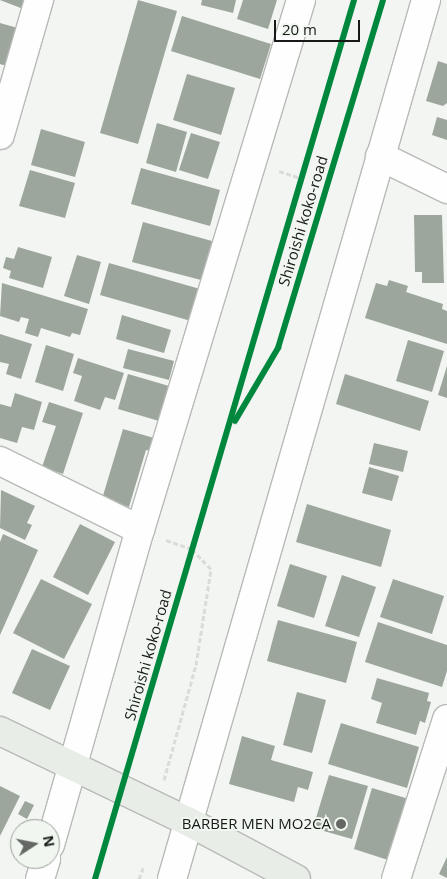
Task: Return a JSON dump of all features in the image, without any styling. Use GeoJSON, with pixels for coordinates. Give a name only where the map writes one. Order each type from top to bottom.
{"type":"FeatureCollection","features":[{"type":"Feature","properties":{"kind":"main road"},"geometry":{"type":"LineString","coordinates":[[0,731],[189,822],[296,879]]}},
{"type":"Feature","properties":{"kind":"street"},"geometry":{"type":"LineString","coordinates":[[0,135],[38,0]]}},
{"type":"Feature","properties":{"kind":"street"},"geometry":{"type":"LineString","coordinates":[[60,819],[78,770],[140,530],[302,0]]}},
{"type":"Feature","properties":{"kind":"street"},"geometry":{"type":"LineString","coordinates":[[172,879],[426,0]]}},
{"type":"Feature","properties":{"kind":"street"},"geometry":{"type":"LineString","coordinates":[[380,156],[447,189]]}},
{"type":"Feature","properties":{"kind":"street"},"geometry":{"type":"LineString","coordinates":[[0,461],[140,530]]}},
{"type":"Feature","properties":{"kind":"street"},"geometry":{"type":"LineString","coordinates":[[396,879],[447,719]]}},
{"type":"Feature","properties":{"kind":"path"},"geometry":{"type":"LineString","coordinates":[[189,558],[195,540]]}},
{"type":"Feature","properties":{"kind":"path"},"geometry":{"type":"LineString","coordinates":[[151,804],[196,665],[211,569],[192,549]]}},
{"type":"Feature","properties":{"kind":"building"},"geometry":{"type":"Polygon","coordinates":[[[0,0],[29,0],[26,10],[0,0]]]}},
{"type":"Feature","properties":{"kind":"building"},"geometry":{"type":"Polygon","coordinates":[[[138,0],[177,11],[138,144],[100,133],[138,0]]]}},
{"type":"Feature","properties":{"kind":"building"},"geometry":{"type":"Polygon","coordinates":[[[202,0],[236,0],[233,13],[201,5],[202,0]]]}},
{"type":"Feature","properties":{"kind":"building"},"geometry":{"type":"Polygon","coordinates":[[[243,0],[277,0],[268,29],[237,19],[243,0]]]}},
{"type":"Feature","properties":{"kind":"building"},"geometry":{"type":"Polygon","coordinates":[[[182,16],[271,44],[260,79],[171,51],[182,16]]]}},
{"type":"Feature","properties":{"kind":"building"},"geometry":{"type":"Polygon","coordinates":[[[0,23],[21,29],[10,67],[0,64],[0,23]]]}},
{"type":"Feature","properties":{"kind":"building"},"geometry":{"type":"Polygon","coordinates":[[[438,61],[447,64],[447,103],[443,106],[426,101],[438,61]]]}},
{"type":"Feature","properties":{"kind":"building"},"geometry":{"type":"Polygon","coordinates":[[[187,74],[235,88],[221,135],[173,120],[187,74]]]}},
{"type":"Feature","properties":{"kind":"building"},"geometry":{"type":"Polygon","coordinates":[[[437,117],[447,120],[447,140],[432,135],[437,117]]]}},
{"type":"Feature","properties":{"kind":"building"},"geometry":{"type":"Polygon","coordinates":[[[157,123],[187,132],[176,172],[146,163],[157,123]]]}},
{"type":"Feature","properties":{"kind":"building"},"geometry":{"type":"Polygon","coordinates":[[[41,129],[85,142],[75,177],[31,165],[41,129]]]}},
{"type":"Feature","properties":{"kind":"building"},"geometry":{"type":"Polygon","coordinates":[[[191,133],[220,142],[208,179],[179,170],[191,133]]]}},
{"type":"Feature","properties":{"kind":"building"},"geometry":{"type":"Polygon","coordinates":[[[141,168],[220,190],[210,226],[131,204],[141,168]]]}},
{"type":"Feature","properties":{"kind":"building"},"geometry":{"type":"Polygon","coordinates":[[[30,170],[75,183],[65,218],[19,206],[30,170]]]}},
{"type":"Feature","properties":{"kind":"building"},"geometry":{"type":"Polygon","coordinates":[[[414,215],[442,215],[444,283],[422,283],[422,272],[415,272],[414,215]]]}},
{"type":"Feature","properties":{"kind":"building"},"geometry":{"type":"Polygon","coordinates":[[[143,222],[212,241],[201,280],[132,262],[143,222]]]}},
{"type":"Feature","properties":{"kind":"building"},"geometry":{"type":"Polygon","coordinates":[[[18,247],[52,257],[43,288],[9,278],[11,271],[3,268],[6,257],[14,259],[18,247]]]}},
{"type":"Feature","properties":{"kind":"building"},"geometry":{"type":"Polygon","coordinates":[[[77,255],[101,262],[89,304],[64,296],[77,255]]]}},
{"type":"Feature","properties":{"kind":"building"},"geometry":{"type":"Polygon","coordinates":[[[109,263],[200,289],[191,321],[100,295],[109,263]]]}},
{"type":"Feature","properties":{"kind":"building"},"geometry":{"type":"Polygon","coordinates":[[[389,280],[408,286],[406,292],[443,304],[442,309],[447,311],[447,344],[365,318],[376,283],[387,286],[389,280]]]}},
{"type":"Feature","properties":{"kind":"building"},"geometry":{"type":"Polygon","coordinates":[[[2,283],[88,309],[80,335],[72,333],[70,337],[41,328],[38,337],[25,333],[29,319],[21,317],[19,322],[0,316],[2,283]]]}},
{"type":"Feature","properties":{"kind":"building"},"geometry":{"type":"Polygon","coordinates":[[[122,315],[171,330],[164,353],[116,339],[122,315]]]}},
{"type":"Feature","properties":{"kind":"building"},"geometry":{"type":"Polygon","coordinates":[[[0,334],[32,344],[21,379],[6,374],[9,364],[0,362],[0,334]]]}},
{"type":"Feature","properties":{"kind":"building"},"geometry":{"type":"Polygon","coordinates":[[[408,340],[444,351],[432,392],[396,381],[408,340]]]}},
{"type":"Feature","properties":{"kind":"building"},"geometry":{"type":"Polygon","coordinates":[[[46,345],[74,354],[63,391],[35,382],[46,345]]]}},
{"type":"Feature","properties":{"kind":"building"},"geometry":{"type":"Polygon","coordinates":[[[128,349],[174,361],[169,380],[123,368],[128,349]]]}},
{"type":"Feature","properties":{"kind":"building"},"geometry":{"type":"Polygon","coordinates":[[[78,358],[124,373],[115,400],[105,397],[100,410],[74,401],[82,376],[73,373],[78,358]]]}},
{"type":"Feature","properties":{"kind":"building"},"geometry":{"type":"Polygon","coordinates":[[[447,366],[447,398],[438,395],[447,366]]]}},
{"type":"Feature","properties":{"kind":"building"},"geometry":{"type":"Polygon","coordinates":[[[128,374],[169,386],[159,421],[118,409],[128,374]]]}},
{"type":"Feature","properties":{"kind":"building"},"geometry":{"type":"Polygon","coordinates":[[[345,374],[429,401],[420,431],[336,404],[345,374]]]}},
{"type":"Feature","properties":{"kind":"building"},"geometry":{"type":"Polygon","coordinates":[[[15,393],[42,402],[34,430],[22,427],[17,443],[0,438],[0,404],[11,407],[15,393]]]}},
{"type":"Feature","properties":{"kind":"building"},"geometry":{"type":"Polygon","coordinates":[[[49,402],[83,413],[63,474],[42,467],[56,426],[42,422],[49,402]]]}},
{"type":"Feature","properties":{"kind":"building"},"geometry":{"type":"Polygon","coordinates":[[[123,429],[154,438],[150,451],[146,450],[129,507],[102,499],[123,429]]]}},
{"type":"Feature","properties":{"kind":"building"},"geometry":{"type":"Polygon","coordinates":[[[374,443],[408,451],[403,472],[369,464],[374,443]]]}},
{"type":"Feature","properties":{"kind":"building"},"geometry":{"type":"Polygon","coordinates":[[[369,467],[399,476],[392,501],[362,493],[369,467]]]}},
{"type":"Feature","properties":{"kind":"building"},"geometry":{"type":"Polygon","coordinates":[[[1,490],[35,506],[27,523],[32,525],[25,540],[0,528],[1,490]]]}},
{"type":"Feature","properties":{"kind":"building"},"geometry":{"type":"Polygon","coordinates":[[[307,504],[391,530],[381,567],[296,542],[307,504]]]}},
{"type":"Feature","properties":{"kind":"building"},"geometry":{"type":"Polygon","coordinates":[[[80,524],[115,542],[88,595],[53,577],[80,524]]]}},
{"type":"Feature","properties":{"kind":"building"},"geometry":{"type":"Polygon","coordinates":[[[3,534],[38,550],[0,635],[0,542],[3,534]]]}},
{"type":"Feature","properties":{"kind":"building"},"geometry":{"type":"Polygon","coordinates":[[[290,564],[327,576],[314,618],[277,606],[290,564]]]}},
{"type":"Feature","properties":{"kind":"building"},"geometry":{"type":"Polygon","coordinates":[[[342,575],[376,587],[359,637],[325,626],[342,575]]]}},
{"type":"Feature","properties":{"kind":"building"},"geometry":{"type":"Polygon","coordinates":[[[41,579],[92,604],[64,659],[13,633],[41,579]]]}},
{"type":"Feature","properties":{"kind":"building"},"geometry":{"type":"Polygon","coordinates":[[[393,579],[444,596],[432,634],[380,617],[393,579]]]}},
{"type":"Feature","properties":{"kind":"building"},"geometry":{"type":"Polygon","coordinates":[[[278,620],[357,642],[346,683],[267,661],[278,620]]]}},
{"type":"Feature","properties":{"kind":"building"},"geometry":{"type":"Polygon","coordinates":[[[378,622],[447,645],[447,671],[442,687],[365,662],[378,622]]]}},
{"type":"Feature","properties":{"kind":"building"},"geometry":{"type":"Polygon","coordinates":[[[32,649],[70,666],[50,710],[12,693],[32,649]]]}},
{"type":"Feature","properties":{"kind":"building"},"geometry":{"type":"Polygon","coordinates":[[[377,678],[429,693],[427,701],[431,702],[425,723],[420,721],[416,735],[376,723],[382,703],[371,699],[377,678]]]}},
{"type":"Feature","properties":{"kind":"building"},"geometry":{"type":"Polygon","coordinates":[[[297,692],[326,700],[312,753],[283,745],[297,692]]]}},
{"type":"Feature","properties":{"kind":"building"},"geometry":{"type":"Polygon","coordinates":[[[341,723],[419,747],[407,788],[328,764],[341,723]]]}},
{"type":"Feature","properties":{"kind":"building"},"geometry":{"type":"Polygon","coordinates":[[[242,736],[275,746],[271,760],[313,772],[308,790],[298,787],[294,802],[229,784],[242,736]]]}},
{"type":"Feature","properties":{"kind":"building"},"geometry":{"type":"Polygon","coordinates":[[[329,775],[368,786],[352,839],[313,828],[329,775]]]}},
{"type":"Feature","properties":{"kind":"building"},"geometry":{"type":"Polygon","coordinates":[[[0,786],[20,796],[0,836],[0,786]]]}},
{"type":"Feature","properties":{"kind":"building"},"geometry":{"type":"Polygon","coordinates":[[[372,788],[409,799],[391,861],[354,849],[372,788]]]}},
{"type":"Feature","properties":{"kind":"building"},"geometry":{"type":"Polygon","coordinates":[[[25,801],[34,805],[27,819],[18,814],[25,801]]]}},
{"type":"Feature","properties":{"kind":"building"},"geometry":{"type":"Polygon","coordinates":[[[447,857],[447,878],[439,874],[447,857]]]}},
{"type":"Feature","properties":{"kind":"cycle path","name":"Shiroishi koko-road"},"geometry":{"type":"LineString","coordinates":[[95,879],[354,0]]}},
{"type":"Feature","properties":{"kind":"cycle path","name":"Shiroishi koko-road"},"geometry":{"type":"LineString","coordinates":[[235,421],[278,348],[383,0]]}},
{"type":"Feature","properties":{"kind":"place","name":"BARBER MEN MO2CA"},"geometry":{"type":"Point","coordinates":[341,824]}}]}
